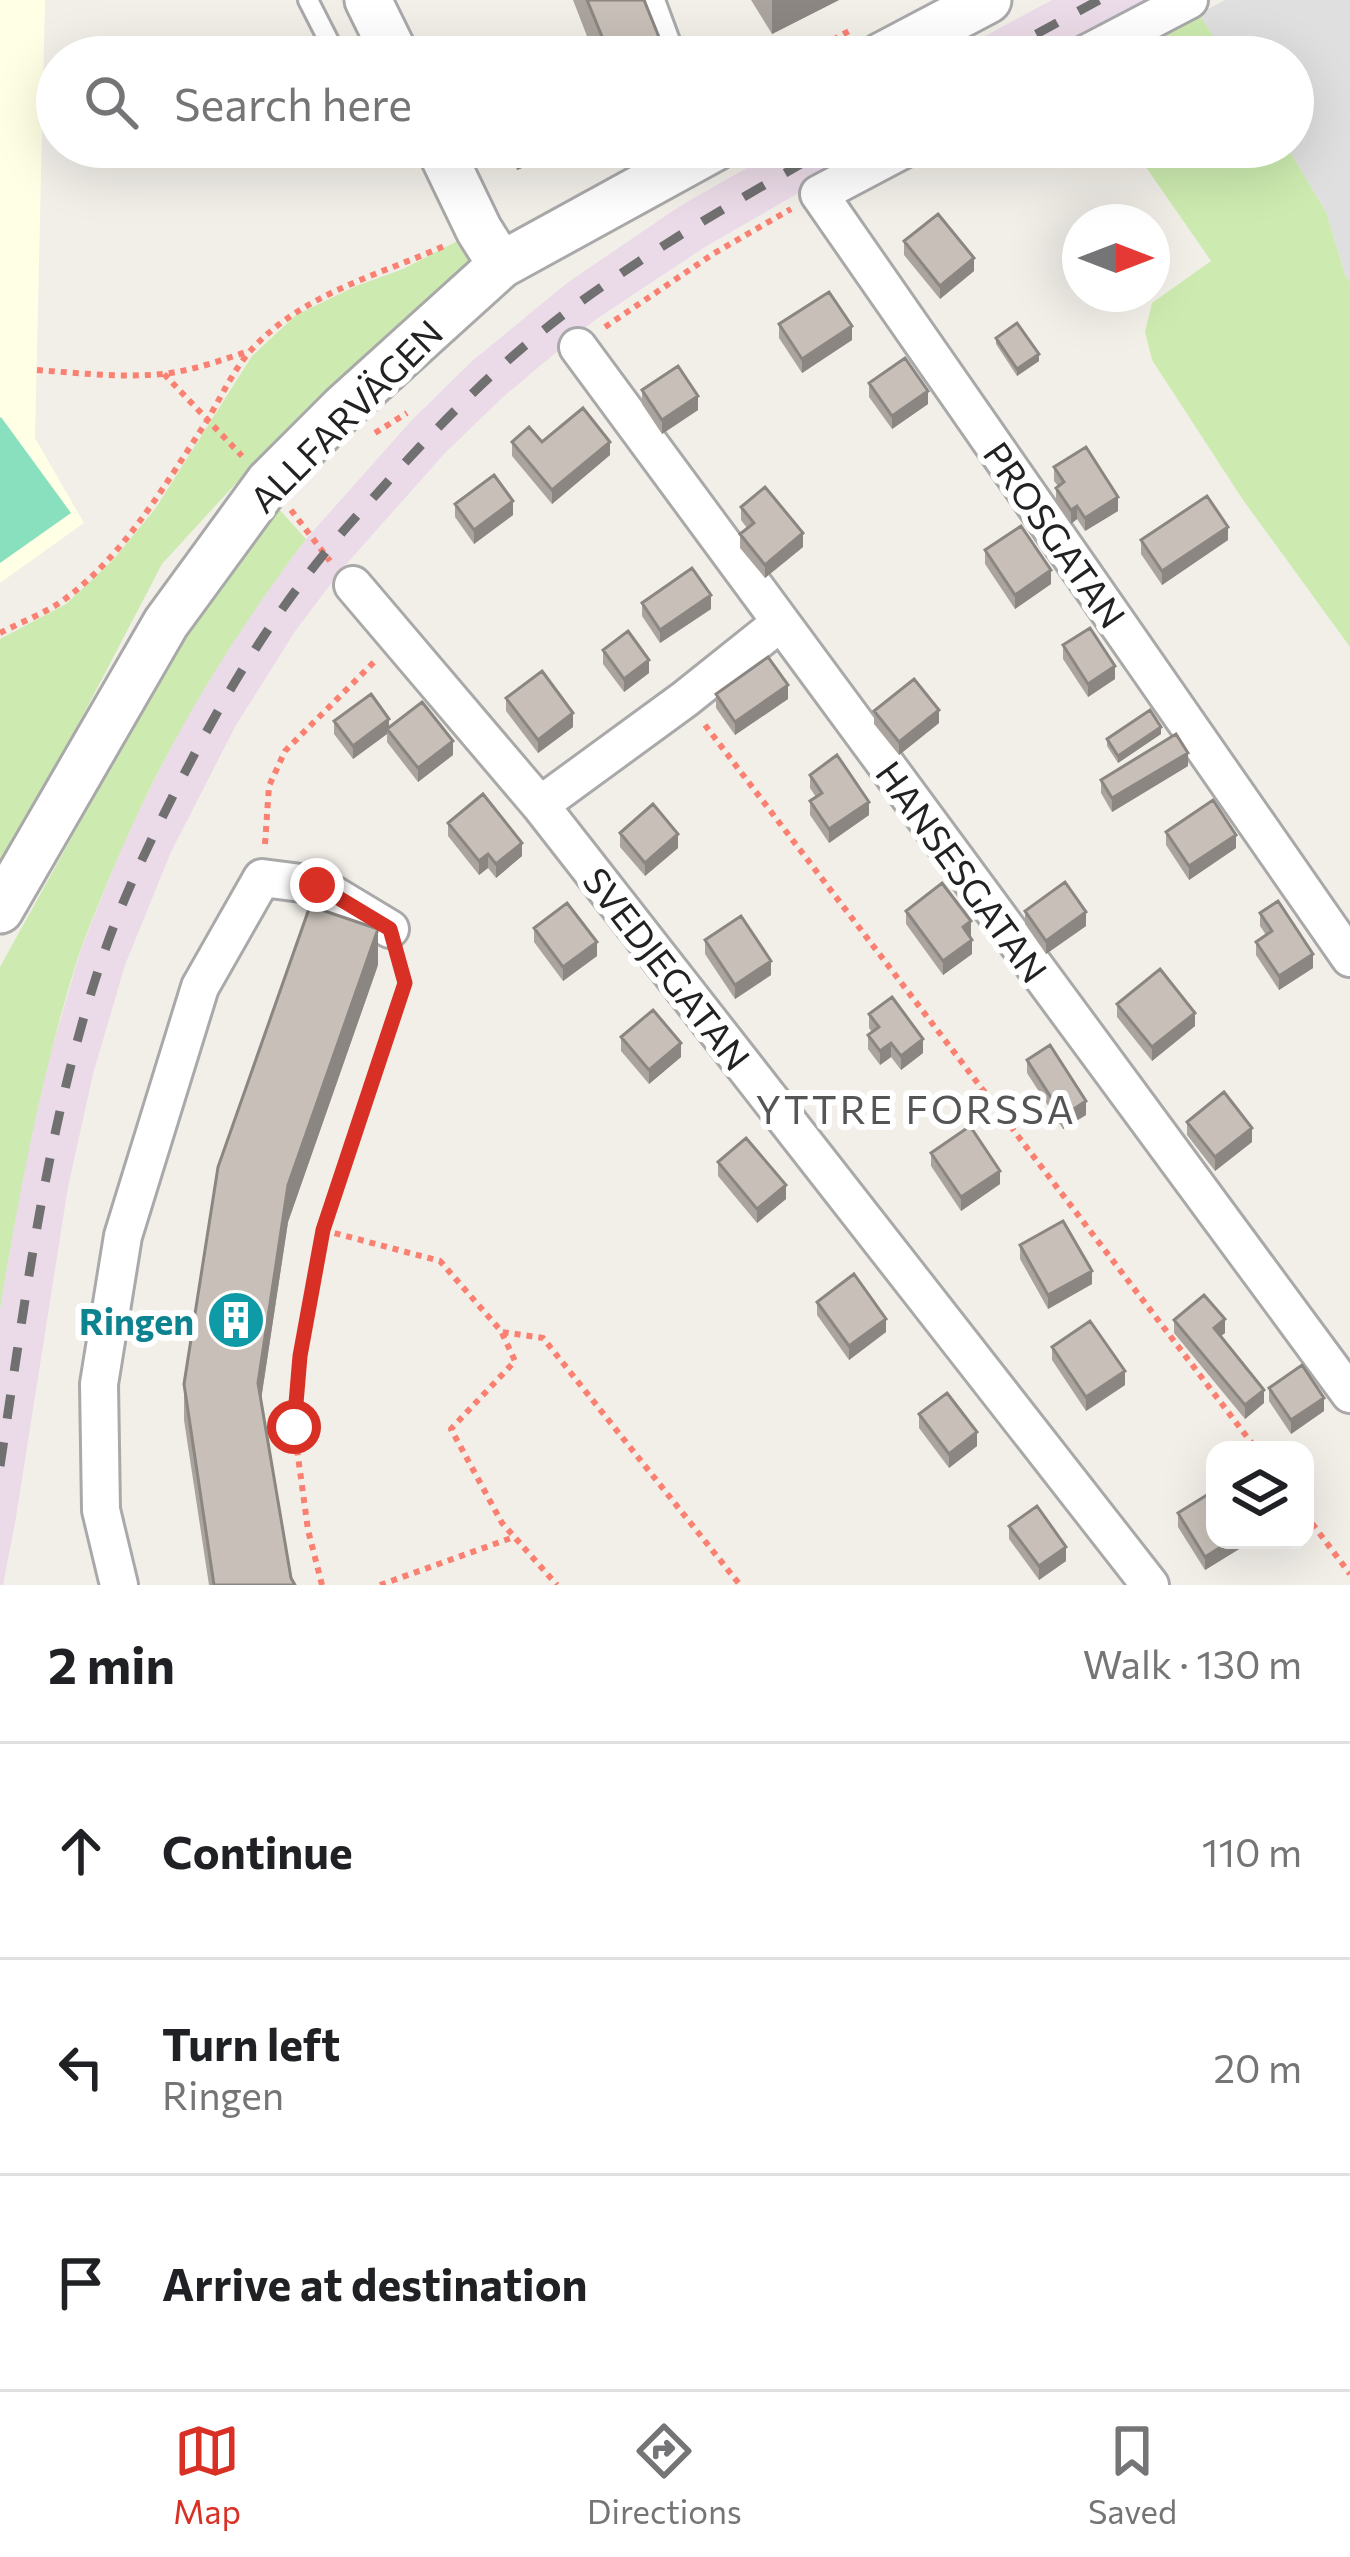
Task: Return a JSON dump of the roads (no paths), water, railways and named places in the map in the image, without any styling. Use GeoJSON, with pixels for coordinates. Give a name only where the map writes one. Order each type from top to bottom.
{"type":"FeatureCollection","features":[{"type":"Feature","properties":{"kind":"street"},"geometry":{"type":"LineString","coordinates":[[368,0],[386,36]]}},
{"type":"Feature","properties":{"kind":"street"},"geometry":{"type":"LineString","coordinates":[[1121,36],[1189,0]]}},
{"type":"Feature","properties":{"kind":"street"},"geometry":{"type":"LineString","coordinates":[[916,36],[968,5]]}},
{"type":"Feature","properties":{"kind":"street"},"geometry":{"type":"LineString","coordinates":[[450,168],[490,247]]}},
{"type":"Feature","properties":{"kind":"street","name":"ALLFARVÄGEN"},"geometry":{"type":"LineString","coordinates":[[0,910],[166,623],[269,482],[344,408],[490,247],[669,168]]}},
{"type":"Feature","properties":{"kind":"street","name":"PROSGATAN"},"geometry":{"type":"LineString","coordinates":[[868,168],[819,194],[1350,958]]}},
{"type":"Feature","properties":{"kind":"street","name":"HANSESGATAN"},"geometry":{"type":"LineString","coordinates":[[578,346],[1350,1394]]}},
{"type":"Feature","properties":{"kind":"street","name":"SVEDJEGATAN"},"geometry":{"type":"LineString","coordinates":[[353,585],[541,805],[1150,1585]]}},
{"type":"Feature","properties":{"kind":"street"},"geometry":{"type":"LineString","coordinates":[[541,805],[780,623]]}},
{"type":"Feature","properties":{"kind":"street"},"geometry":{"type":"LineString","coordinates":[[119,1585],[101,1510],[99,1384],[124,1236],[200,987],[262,878],[317,885],[390,929]]}},
{"type":"Feature","properties":{"kind":"lane"},"geometry":{"type":"LineString","coordinates":[[308,0],[326,36]]}},
{"type":"Feature","properties":{"kind":"lane"},"geometry":{"type":"LineString","coordinates":[[655,0],[668,36]]}},
{"type":"Feature","properties":{"kind":"railway"},"geometry":{"type":"LineString","coordinates":[[1033,36],[1099,0]]}},
{"type":"Feature","properties":{"kind":"railway"},"geometry":{"type":"LineString","coordinates":[[0,1466],[40,1210],[83,1021],[137,870],[245,665],[340,535],[506,362],[643,259],[794,168]]}},
{"type":"Feature","properties":{"kind":"place","name":"Ringen"},"geometry":{"type":"Point","coordinates":[236,1320]}},
{"type":"Feature","properties":{"kind":"district","name":"YTTRE FORSSA"},"geometry":{"type":"Point","coordinates":[916,1108]}}]}
